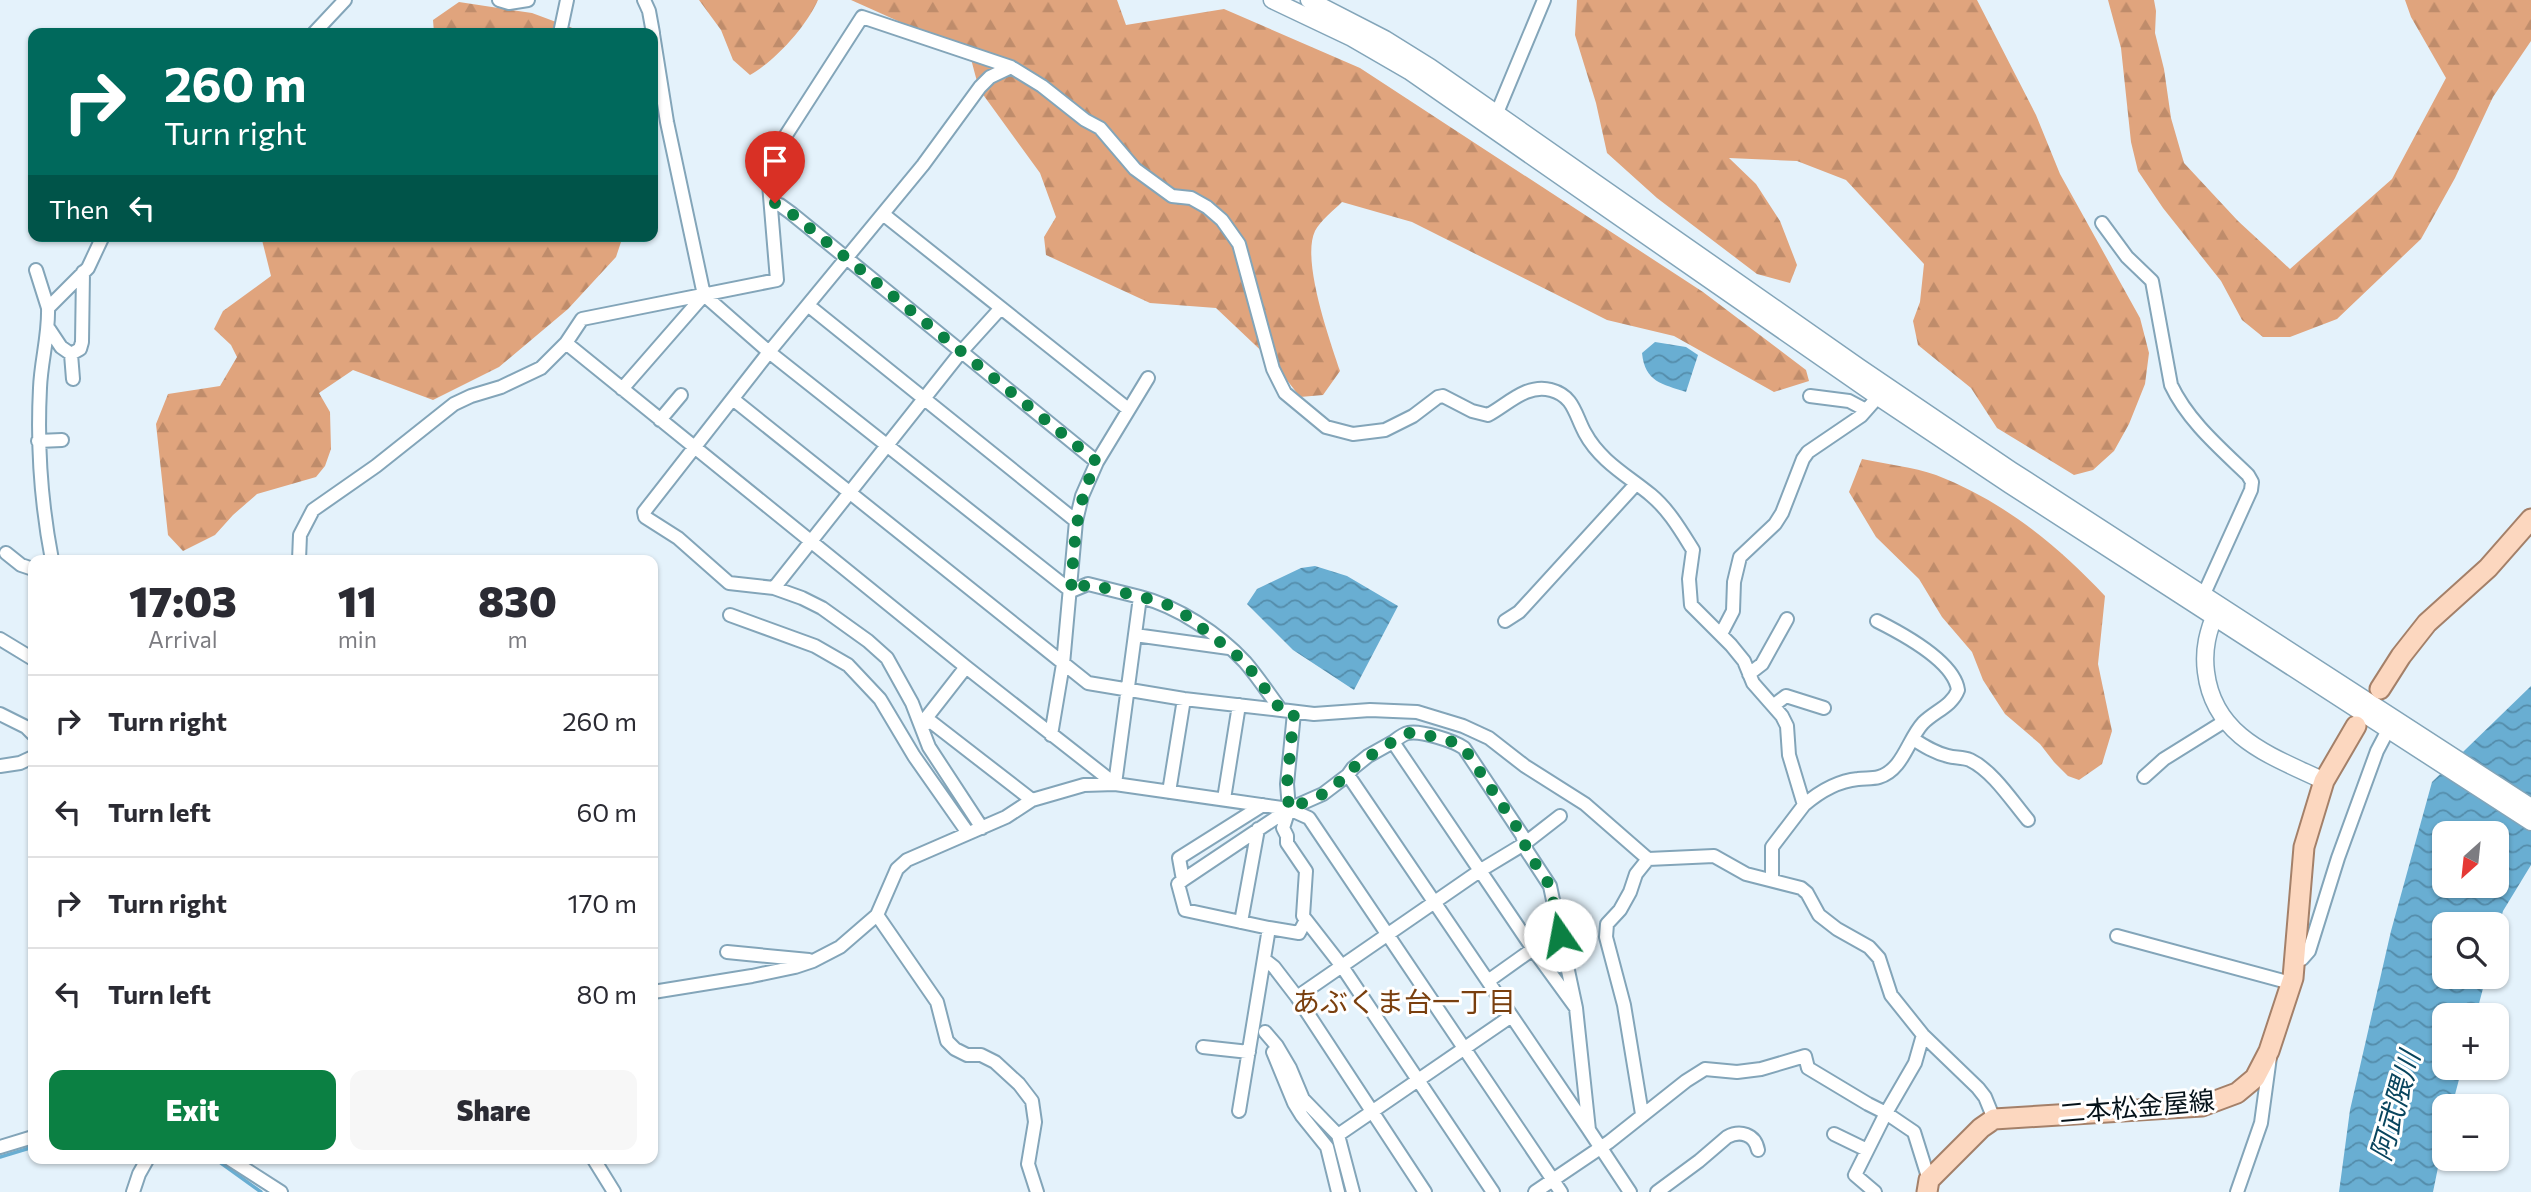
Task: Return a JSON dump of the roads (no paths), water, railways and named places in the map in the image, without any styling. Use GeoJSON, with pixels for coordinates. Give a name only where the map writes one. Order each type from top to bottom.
{"type":"FeatureCollection","features":[{"type":"Feature","properties":{"kind":"main road"},"geometry":{"type":"LineString","coordinates":[[2380,689],[2427,623],[2488,568],[2531,519]]}},
{"type":"Feature","properties":{"kind":"main road","name":"二本松金屋線"},"geometry":{"type":"LineString","coordinates":[[1994,1119],[2202,1106],[2237,1094],[2255,1078],[2269,1051],[2291,984],[2304,847],[2324,782],[2356,726]]}},
{"type":"Feature","properties":{"kind":"main road"},"geometry":{"type":"LineString","coordinates":[[1928,1186],[1981,1128],[1994,1119]]}},
{"type":"Feature","properties":{"kind":"street"},"geometry":{"type":"LineString","coordinates":[[319,28],[345,0]]}},
{"type":"Feature","properties":{"kind":"street"},"geometry":{"type":"LineString","coordinates":[[499,0],[509,3],[528,0]]}},
{"type":"Feature","properties":{"kind":"street"},"geometry":{"type":"LineString","coordinates":[[561,28],[567,0]]}},
{"type":"Feature","properties":{"kind":"street"},"geometry":{"type":"LineString","coordinates":[[644,0],[652,28]]}},
{"type":"Feature","properties":{"kind":"street"},"geometry":{"type":"LineString","coordinates":[[1272,0],[1352,38],[1494,120]]}},
{"type":"Feature","properties":{"kind":"street"},"geometry":{"type":"LineString","coordinates":[[1309,0],[1385,40],[1494,120],[1883,391],[2010,485],[2216,611],[2405,733],[2531,822]]}},
{"type":"Feature","properties":{"kind":"street"},"geometry":{"type":"LineString","coordinates":[[1494,120],[1544,0]]}},
{"type":"Feature","properties":{"kind":"street"},"geometry":{"type":"LineString","coordinates":[[299,555],[300,535],[313,510],[366,473],[454,404],[541,368],[566,343],[582,319],[777,281],[768,172],[774,153],[862,17],[1011,68],[1042,86],[1085,120],[1100,128],[1135,169],[1172,196],[1191,198],[1222,220],[1239,244],[1273,369],[1285,393],[1326,427],[1353,434],[1385,430],[1443,396],[1472,411],[1488,415],[1516,396],[1544,388],[1565,396],[1571,402],[1585,433],[1600,453],[1661,505],[1693,550],[1689,579],[1690,605],[1721,634],[1744,661],[1753,683],[1774,705],[1787,726],[1789,755],[1804,804]]}},
{"type":"Feature","properties":{"kind":"street"},"geometry":{"type":"LineString","coordinates":[[658,65],[667,122],[704,295],[769,352],[1071,592]]}},
{"type":"Feature","properties":{"kind":"street"},"geometry":{"type":"LineString","coordinates":[[1011,68],[990,77],[980,87],[923,165],[769,352],[644,512],[645,517],[678,538],[729,583],[774,588],[822,608],[868,641],[887,658],[926,724],[1032,800]]}},
{"type":"Feature","properties":{"kind":"street"},"geometry":{"type":"LineString","coordinates":[[771,203],[780,205],[847,258],[1097,462]]}},
{"type":"Feature","properties":{"kind":"street"},"geometry":{"type":"LineString","coordinates":[[883,214],[1128,409]]}},
{"type":"Feature","properties":{"kind":"street"},"geometry":{"type":"LineString","coordinates":[[2102,223],[2127,257],[2152,281],[2171,385],[2178,401],[2252,482],[2251,490],[2203,596]]}},
{"type":"Feature","properties":{"kind":"street"},"geometry":{"type":"LineString","coordinates":[[48,308],[88,268],[100,242]]}},
{"type":"Feature","properties":{"kind":"street"},"geometry":{"type":"LineString","coordinates":[[36,270],[48,308],[48,329],[40,384],[38,442],[51,555]]}},
{"type":"Feature","properties":{"kind":"street"},"geometry":{"type":"LineString","coordinates":[[72,354],[80,349],[82,342],[83,272]]}},
{"type":"Feature","properties":{"kind":"street"},"geometry":{"type":"LineString","coordinates":[[622,389],[704,295]]}},
{"type":"Feature","properties":{"kind":"street"},"geometry":{"type":"LineString","coordinates":[[809,306],[1076,521]]}},
{"type":"Feature","properties":{"kind":"street"},"geometry":{"type":"LineString","coordinates":[[774,588],[961,352],[1000,309]]}},
{"type":"Feature","properties":{"kind":"street"},"geometry":{"type":"LineString","coordinates":[[48,329],[61,347],[72,354]]}},
{"type":"Feature","properties":{"kind":"street"},"geometry":{"type":"LineString","coordinates":[[566,343],[694,449],[1115,784]]}},
{"type":"Feature","properties":{"kind":"street"},"geometry":{"type":"LineString","coordinates":[[72,354],[73,379]]}},
{"type":"Feature","properties":{"kind":"street"},"geometry":{"type":"LineString","coordinates":[[1051,735],[1063,664],[1076,521],[1082,496],[1097,462],[1148,378]]}},
{"type":"Feature","properties":{"kind":"street"},"geometry":{"type":"LineString","coordinates":[[1721,634],[1732,611],[1734,582],[1740,557],[1782,513],[1803,459],[1808,452],[1866,410],[1883,391]]}},
{"type":"Feature","properties":{"kind":"street"},"geometry":{"type":"LineString","coordinates":[[1883,391],[2203,596],[2216,611],[2388,730],[2405,733],[2531,807]]}},
{"type":"Feature","properties":{"kind":"street"},"geometry":{"type":"LineString","coordinates":[[660,420],[681,395]]}},
{"type":"Feature","properties":{"kind":"street"},"geometry":{"type":"LineString","coordinates":[[1810,396],[1849,401],[1866,410]]}},
{"type":"Feature","properties":{"kind":"street"},"geometry":{"type":"LineString","coordinates":[[734,400],[1088,683],[1287,712],[1416,712],[1463,726],[1489,738],[1525,766],[1585,804],[1648,859],[1714,856],[1746,874],[1801,888],[1807,893],[1819,915],[1869,947],[1879,958],[1891,995],[1923,1035],[1978,1088],[1994,1119]]}},
{"type":"Feature","properties":{"kind":"street"},"geometry":{"type":"LineString","coordinates":[[38,442],[62,440]]}},
{"type":"Feature","properties":{"kind":"street"},"geometry":{"type":"LineString","coordinates":[[1505,621],[1519,612],[1636,485]]}},
{"type":"Feature","properties":{"kind":"street"},"geometry":{"type":"LineString","coordinates":[[6,553],[28,567]]}},
{"type":"Feature","properties":{"kind":"street"},"geometry":{"type":"LineString","coordinates":[[1071,592],[1088,584],[1162,602],[1183,613],[1244,661],[1287,712],[1289,809],[1283,828],[1287,844],[1306,871],[1303,916],[1341,965],[1493,1192]]}},
{"type":"Feature","properties":{"kind":"street"},"geometry":{"type":"LineString","coordinates":[[1115,784],[1140,597]]}},
{"type":"Feature","properties":{"kind":"street"},"geometry":{"type":"LineString","coordinates":[[2216,611],[2205,643],[2205,664],[2208,685],[2217,711],[2250,744],[2324,782]]}},
{"type":"Feature","properties":{"kind":"street"},"geometry":{"type":"LineString","coordinates":[[730,615],[815,646],[848,665],[880,699],[914,755],[968,833]]}},
{"type":"Feature","properties":{"kind":"street"},"geometry":{"type":"LineString","coordinates":[[1749,674],[1762,664],[1787,619]]}},
{"type":"Feature","properties":{"kind":"street"},"geometry":{"type":"LineString","coordinates":[[1772,880],[1772,847],[1804,804],[1835,785],[1856,779],[1881,777],[1890,771],[1921,726],[1955,697],[1958,690],[1957,684],[1934,656],[1904,634],[1877,621]]}},
{"type":"Feature","properties":{"kind":"street"},"geometry":{"type":"LineString","coordinates":[[1135,635],[1229,648]]}},
{"type":"Feature","properties":{"kind":"street"},"geometry":{"type":"LineString","coordinates":[[0,639],[28,656]]}},
{"type":"Feature","properties":{"kind":"street"},"geometry":{"type":"LineString","coordinates":[[966,667],[928,717],[926,724],[929,747],[982,828]]}},
{"type":"Feature","properties":{"kind":"street"},"geometry":{"type":"LineString","coordinates":[[1774,705],[1786,696],[1824,708]]}},
{"type":"Feature","properties":{"kind":"street"},"geometry":{"type":"LineString","coordinates":[[1169,792],[1184,699]]}},
{"type":"Feature","properties":{"kind":"street"},"geometry":{"type":"LineString","coordinates":[[1224,799],[1239,705]]}},
{"type":"Feature","properties":{"kind":"street"},"geometry":{"type":"LineString","coordinates":[[0,714],[28,729]]}},
{"type":"Feature","properties":{"kind":"street"},"geometry":{"type":"LineString","coordinates":[[2144,777],[2164,759],[2225,721]]}},
{"type":"Feature","properties":{"kind":"street"},"geometry":{"type":"LineString","coordinates":[[2294,961],[2302,959],[2309,951],[2338,858],[2377,751],[2388,730]]}},
{"type":"Feature","properties":{"kind":"street"},"geometry":{"type":"LineString","coordinates":[[1306,920],[1299,933],[1185,910],[1178,884],[1289,809],[1323,794],[1368,757],[1405,734],[1415,732],[1453,742],[1464,748],[1522,835],[1524,844],[1550,886],[1576,1008],[1589,1130]]}},
{"type":"Feature","properties":{"kind":"street"},"geometry":{"type":"LineString","coordinates":[[1913,739],[1936,752],[1975,763],[1999,785],[2028,820]]}},
{"type":"Feature","properties":{"kind":"street"},"geometry":{"type":"LineString","coordinates":[[1393,742],[1576,1008]]}},
{"type":"Feature","properties":{"kind":"street"},"geometry":{"type":"LineString","coordinates":[[0,766],[28,759]]}},
{"type":"Feature","properties":{"kind":"street"},"geometry":{"type":"LineString","coordinates":[[1348,775],[1630,1192]]}},
{"type":"Feature","properties":{"kind":"street"},"geometry":{"type":"LineString","coordinates":[[658,991],[752,976],[813,961],[840,947],[877,915],[897,869],[906,860],[1006,817],[1032,800],[1084,785],[1115,784],[1289,809],[1309,818],[1561,1192]]}},
{"type":"Feature","properties":{"kind":"street"},"geometry":{"type":"LineString","coordinates":[[1184,880],[1179,858],[1263,805]]}},
{"type":"Feature","properties":{"kind":"street"},"geometry":{"type":"LineString","coordinates":[[1297,997],[1481,870],[1524,844],[1560,816]]}},
{"type":"Feature","properties":{"kind":"street"},"geometry":{"type":"LineString","coordinates":[[1241,922],[1258,830]]}},
{"type":"Feature","properties":{"kind":"street"},"geometry":{"type":"LineString","coordinates":[[1642,1114],[1625,1005],[1606,937],[1607,924],[1620,911],[1636,874],[1648,859]]}},
{"type":"Feature","properties":{"kind":"street"},"geometry":{"type":"LineString","coordinates":[[877,915],[937,1002],[947,1041],[967,1055],[981,1055],[995,1062],[1032,1101],[1035,1122],[1028,1164],[1037,1192]]}},
{"type":"Feature","properties":{"kind":"street"},"geometry":{"type":"LineString","coordinates":[[1239,1111],[1269,928]]}},
{"type":"Feature","properties":{"kind":"street"},"geometry":{"type":"LineString","coordinates":[[2117,936],[2291,984]]}},
{"type":"Feature","properties":{"kind":"street"},"geometry":{"type":"LineString","coordinates":[[1488,981],[1533,949]]}},
{"type":"Feature","properties":{"kind":"street"},"geometry":{"type":"LineString","coordinates":[[727,952],[813,961]]}},
{"type":"Feature","properties":{"kind":"street"},"geometry":{"type":"LineString","coordinates":[[1265,960],[1274,967],[1297,997],[1425,1192]]}},
{"type":"Feature","properties":{"kind":"street"},"geometry":{"type":"LineString","coordinates":[[1338,1135],[1510,1017]]}},
{"type":"Feature","properties":{"kind":"street"},"geometry":{"type":"LineString","coordinates":[[1338,1192],[1327,1147],[1294,1103],[1265,1032],[1290,1068],[1303,1098],[1338,1135],[1353,1192]]}},
{"type":"Feature","properties":{"kind":"street"},"geometry":{"type":"LineString","coordinates":[[1875,1192],[1855,1175],[1915,1063],[1923,1035]]}},
{"type":"Feature","properties":{"kind":"street"},"geometry":{"type":"LineString","coordinates":[[1203,1047],[1249,1052]]}},
{"type":"Feature","properties":{"kind":"street"},"geometry":{"type":"LineString","coordinates":[[2238,1192],[2261,1123],[2270,1065],[2269,1051]]}},
{"type":"Feature","properties":{"kind":"street"},"geometry":{"type":"LineString","coordinates":[[1535,1192],[1600,1148],[1705,1069],[1749,1071],[1805,1056],[1808,1068],[1914,1132],[1928,1186]]}},
{"type":"Feature","properties":{"kind":"street"},"geometry":{"type":"LineString","coordinates":[[1657,1192],[1735,1133],[1752,1137],[1758,1150]]}},
{"type":"Feature","properties":{"kind":"street"},"geometry":{"type":"LineString","coordinates":[[1833,1134],[1867,1150]]}},
{"type":"Feature","properties":{"kind":"street"},"geometry":{"type":"LineString","coordinates":[[0,1147],[28,1139]]}},
{"type":"Feature","properties":{"kind":"street"},"geometry":{"type":"LineString","coordinates":[[133,1192],[145,1164]]}},
{"type":"Feature","properties":{"kind":"street"},"geometry":{"type":"LineString","coordinates":[[237,1164],[281,1192]]}},
{"type":"Feature","properties":{"kind":"street"},"geometry":{"type":"LineString","coordinates":[[597,1164],[614,1192]]}},
{"type":"Feature","properties":{"kind":"water"},"geometry":{"type":"Polygon","coordinates":[[[1655,342],[1686,347],[1698,355],[1686,392],[1656,380],[1647,370],[1642,353],[1655,342]]]}},
{"type":"Feature","properties":{"kind":"water"},"geometry":{"type":"Polygon","coordinates":[[[1315,566],[1347,576],[1398,606],[1354,690],[1293,650],[1247,604],[1257,589],[1301,568],[1315,566]]]}},
{"type":"Feature","properties":{"kind":"water","name":"阿武隈川"},"geometry":{"type":"Polygon","coordinates":[[[2531,686],[2531,865],[2503,912],[2432,912],[2432,989],[2483,989],[2479,1003],[2432,1003],[2432,1080],[2459,1080],[2455,1094],[2432,1094],[2432,1171],[2437,1171],[2433,1192],[2339,1192],[2350,1110],[2391,931],[2432,782],[2531,686]]]}},
{"type":"Feature","properties":{"kind":"waterway"},"geometry":{"type":"LineString","coordinates":[[0,1157],[28,1149]]}},
{"type":"Feature","properties":{"kind":"waterway"},"geometry":{"type":"LineString","coordinates":[[222,1164],[261,1192]]}},
{"type":"Feature","properties":{"kind":"district","name":"あぶくま台一丁目"},"geometry":{"type":"Point","coordinates":[1404,1002]}}]}
